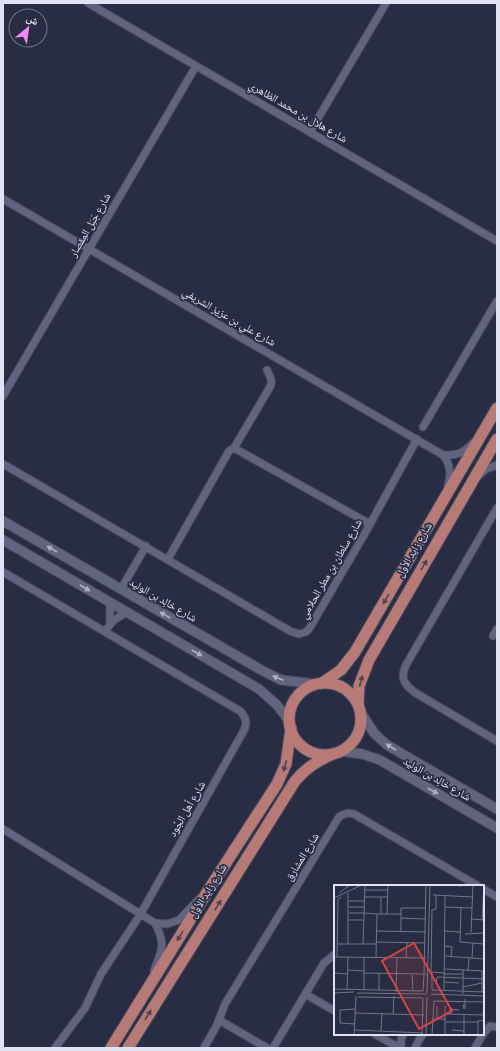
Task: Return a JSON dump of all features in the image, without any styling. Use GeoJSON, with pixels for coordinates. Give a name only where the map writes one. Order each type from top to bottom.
{"type":"FeatureCollection","features":[{"type":"Feature","properties":{"kind":"main road","name":"شارع زايد الأول"},"geometry":{"type":"LineString","coordinates":[[319,684],[341,670],[355,652],[497,408]]}},
{"type":"Feature","properties":{"kind":"main road","name":"شارع زايد الأول"},"geometry":{"type":"LineString","coordinates":[[359,708],[360,686],[369,660],[497,439]]}},
{"type":"Feature","properties":{"kind":"main road"},"geometry":{"type":"LineString","coordinates":[[319,684],[331,684],[343,688],[353,696],[359,708],[361,720],[357,735],[347,747],[336,753],[319,754],[306,749],[294,736],[290,725],[292,705],[296,698],[302,692],[319,684]]}},
{"type":"Feature","properties":{"kind":"main road","name":"شارع زايد الأول"},"geometry":{"type":"LineString","coordinates":[[111,1048],[211,886],[277,784],[286,764],[290,725]]}},
{"type":"Feature","properties":{"kind":"main road","name":"شارع زايد الأول"},"geometry":{"type":"LineString","coordinates":[[128,1048],[295,781],[313,764],[336,753]]}},
{"type":"Feature","properties":{"kind":"street","name":"شارع هلال بن محمد الظاهري"},"geometry":{"type":"LineString","coordinates":[[88,3],[497,241]]}},
{"type":"Feature","properties":{"kind":"street"},"geometry":{"type":"LineString","coordinates":[[310,132],[386,3]]}},
{"type":"Feature","properties":{"kind":"street","name":"شارع جَبَل المِقصار"},"geometry":{"type":"LineString","coordinates":[[3,396],[196,66]]}},
{"type":"Feature","properties":{"kind":"street","name":"شارع علي بن عزيز الشريفي"},"geometry":{"type":"LineString","coordinates":[[3,199],[443,454]]}},
{"type":"Feature","properties":{"kind":"street"},"geometry":{"type":"LineString","coordinates":[[423,427],[497,301]]}},
{"type":"Feature","properties":{"kind":"street"},"geometry":{"type":"LineString","coordinates":[[168,559],[229,451],[234,448],[272,383],[268,370]]}},
{"type":"Feature","properties":{"kind":"street"},"geometry":{"type":"LineString","coordinates":[[443,454],[455,455],[463,452],[483,432]]}},
{"type":"Feature","properties":{"kind":"street","name":"شارع سلطان بن مطر الحلامي"},"geometry":{"type":"LineString","coordinates":[[3,464],[146,546],[250,609],[290,631],[299,634],[306,632],[309,629],[417,439]]}},
{"type":"Feature","properties":{"kind":"street"},"geometry":{"type":"LineString","coordinates":[[234,448],[370,524]]}},
{"type":"Feature","properties":{"kind":"street"},"geometry":{"type":"LineString","coordinates":[[443,454],[447,460],[450,471],[450,480],[444,498]]}},
{"type":"Feature","properties":{"kind":"street"},"geometry":{"type":"LineString","coordinates":[[472,481],[486,469],[497,465]]}},
{"type":"Feature","properties":{"kind":"street"},"geometry":{"type":"LineString","coordinates":[[497,508],[406,666],[403,676],[405,684],[414,692],[497,741]]}},
{"type":"Feature","properties":{"kind":"street","name":"شارع خالِد بن الوليد"},"geometry":{"type":"LineString","coordinates":[[3,521],[272,676],[291,682],[319,684]]}},
{"type":"Feature","properties":{"kind":"street"},"geometry":{"type":"LineString","coordinates":[[3,540],[259,689],[277,705],[290,725]]}},
{"type":"Feature","properties":{"kind":"street"},"geometry":{"type":"LineString","coordinates":[[121,589],[146,546]]}},
{"type":"Feature","properties":{"kind":"street","name":"شارع أهل الجُود"},"geometry":{"type":"LineString","coordinates":[[3,572],[240,711],[243,714],[246,723],[243,732],[140,914],[101,974],[85,1008],[55,1048]]}},
{"type":"Feature","properties":{"kind":"street"},"geometry":{"type":"LineString","coordinates":[[110,602],[110,623]]}},
{"type":"Feature","properties":{"kind":"street"},"geometry":{"type":"LineString","coordinates":[[105,631],[110,623],[127,612]]}},
{"type":"Feature","properties":{"kind":"street","name":"شارع خالِد بن الوليد"},"geometry":{"type":"LineString","coordinates":[[359,708],[374,733],[387,744],[497,809]]}},
{"type":"Feature","properties":{"kind":"street","name":"شارع خالِد بن الوليد"},"geometry":{"type":"LineString","coordinates":[[336,753],[362,754],[380,760],[497,828]]}},
{"type":"Feature","properties":{"kind":"street","name":"شارع المشارق"},"geometry":{"type":"LineString","coordinates":[[204,1048],[219,1020],[225,1004],[246,968],[342,815],[350,813],[354,814],[476,885]]}},
{"type":"Feature","properties":{"kind":"street"},"geometry":{"type":"LineString","coordinates":[[3,830],[155,923],[168,924],[179,920],[211,886]]}},
{"type":"Feature","properties":{"kind":"street"},"geometry":{"type":"LineString","coordinates":[[484,892],[497,897]]}},
{"type":"Feature","properties":{"kind":"street"},"geometry":{"type":"LineString","coordinates":[[145,992],[162,947],[161,936],[155,923]]}},
{"type":"Feature","properties":{"kind":"street"},"geometry":{"type":"LineString","coordinates":[[273,1048],[325,961],[334,955]]}},
{"type":"Feature","properties":{"kind":"street"},"geometry":{"type":"LineString","coordinates":[[305,994],[334,1011]]}},
{"type":"Feature","properties":{"kind":"street"},"geometry":{"type":"LineString","coordinates":[[219,1020],[267,1048]]}},
{"type":"Feature","properties":{"kind":"street"},"geometry":{"type":"LineString","coordinates":[[484,1033],[490,1026],[497,1027]]}},
{"type":"Feature","properties":{"kind":"street"},"geometry":{"type":"LineString","coordinates":[[376,1035],[400,1048],[403,1035]]}},
{"type":"Feature","properties":{"kind":"street"},"geometry":{"type":"LineString","coordinates":[[415,1048],[423,1035]]}},
{"type":"Feature","properties":{"kind":"street"},"geometry":{"type":"LineString","coordinates":[[475,1048],[482,1035]]}}]}
